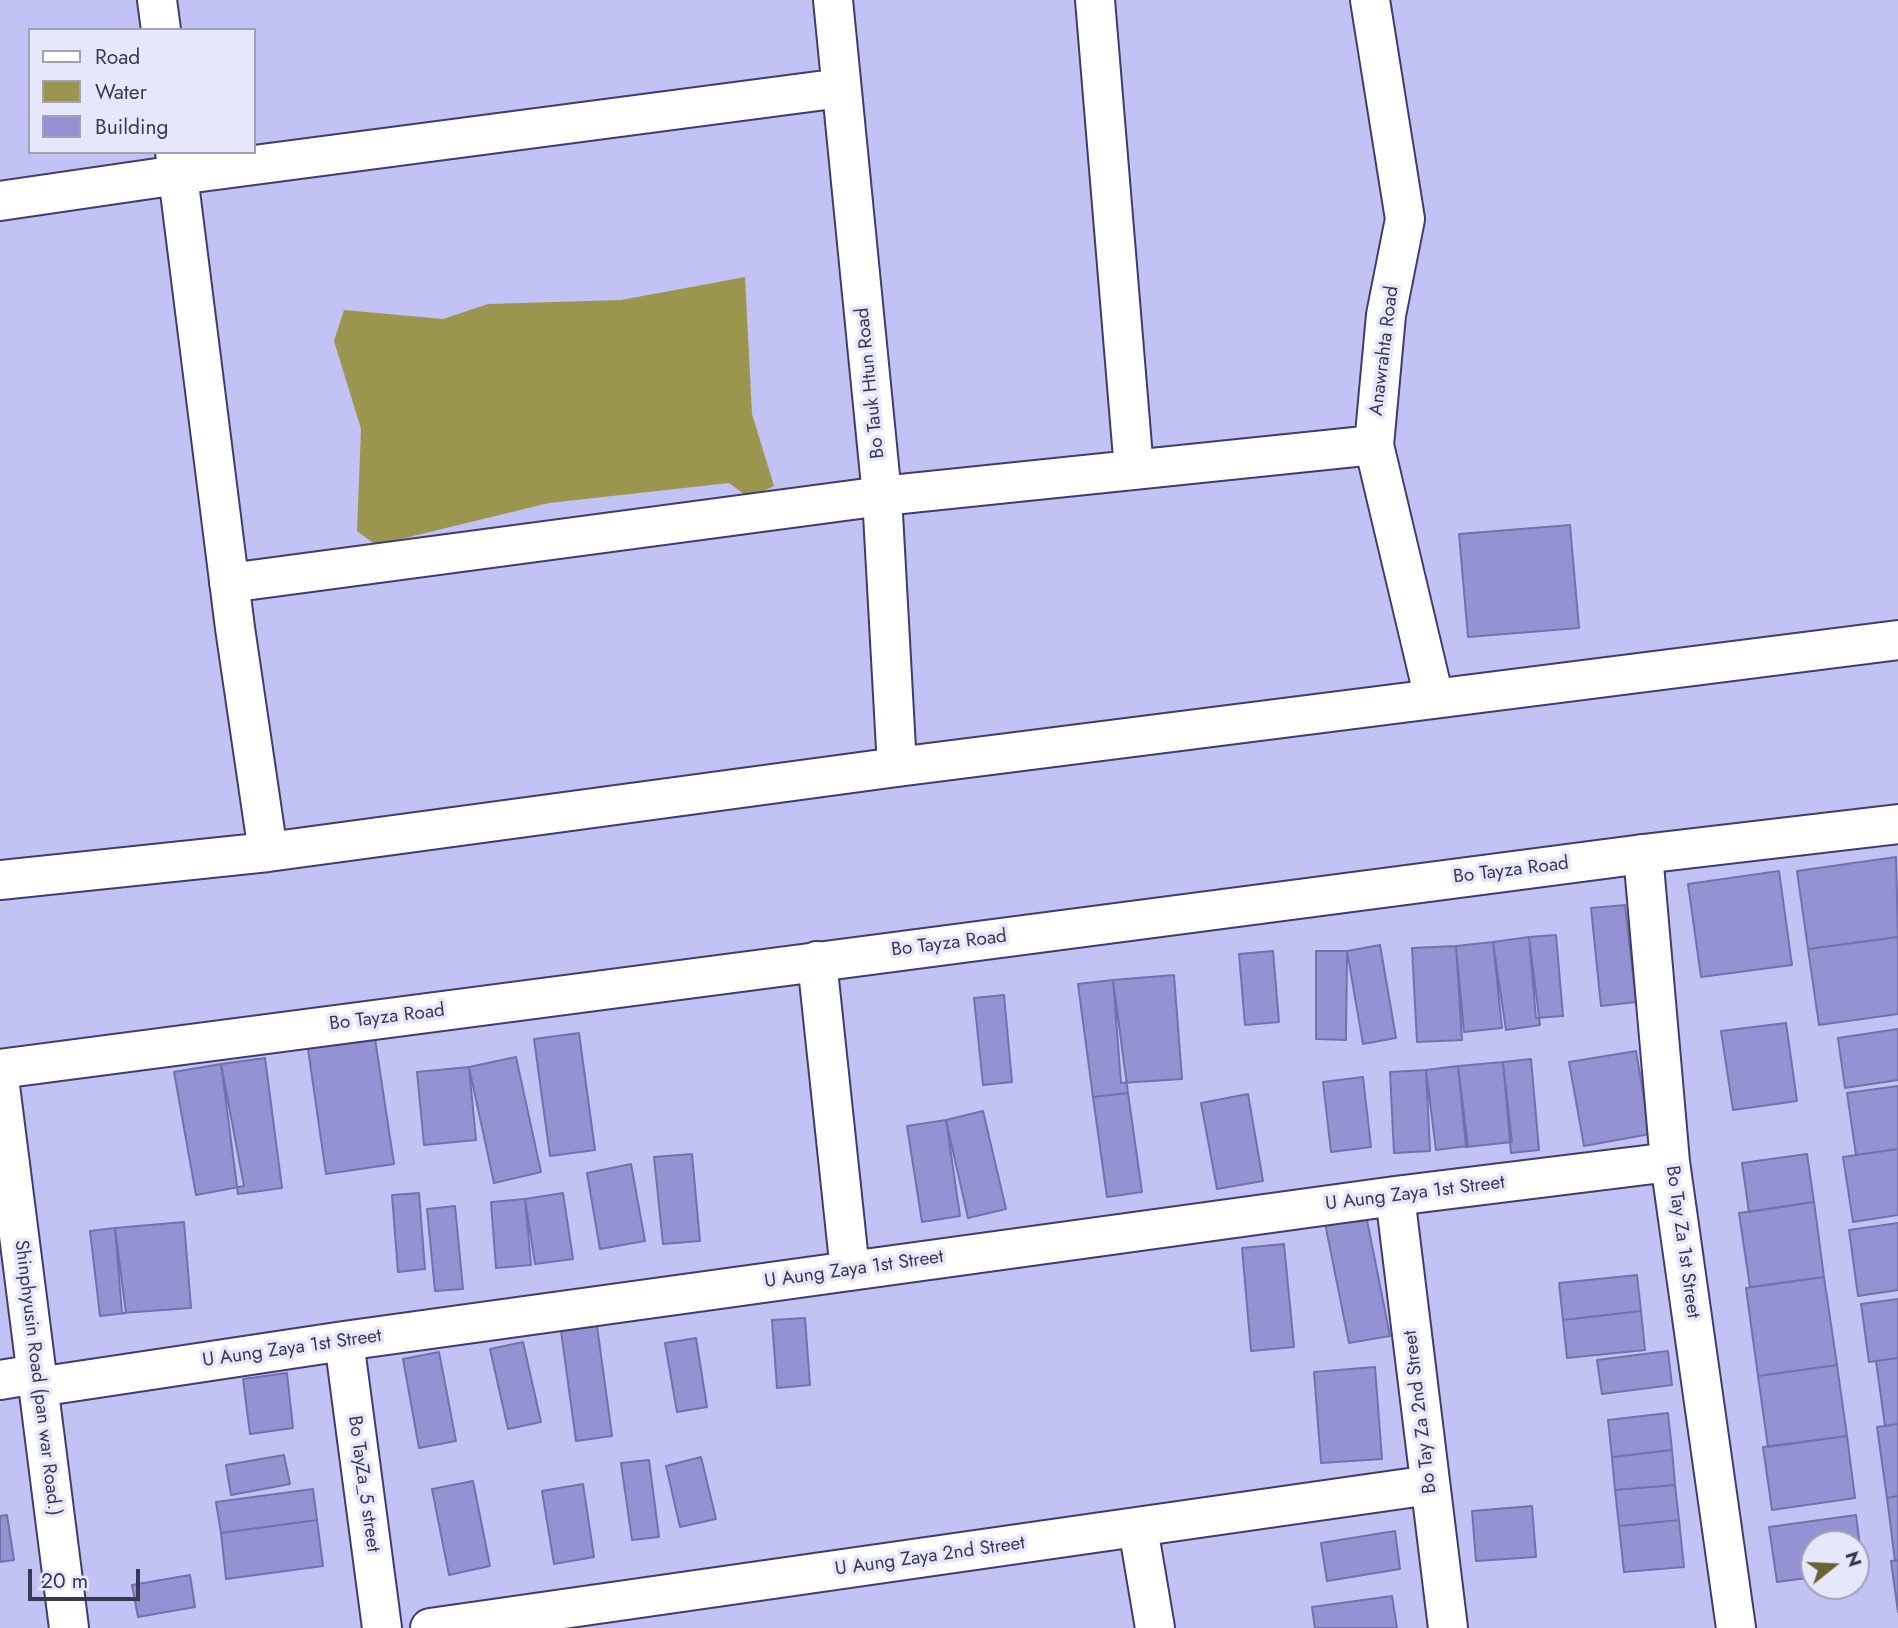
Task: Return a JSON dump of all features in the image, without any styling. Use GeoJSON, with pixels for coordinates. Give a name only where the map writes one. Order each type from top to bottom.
{"type":"FeatureCollection","features":[{"type":"Feature","properties":{"kind":"street"},"geometry":{"type":"LineString","coordinates":[[157,0],[161,28]]}},
{"type":"Feature","properties":{"kind":"street","name":"Bo Tauk Htun Road"},"geometry":{"type":"LineString","coordinates":[[833,0],[882,496],[897,767]]}},
{"type":"Feature","properties":{"kind":"street"},"geometry":{"type":"LineString","coordinates":[[1095,0],[1134,470]]}},
{"type":"Feature","properties":{"kind":"street","name":"Anawrahta Road"},"geometry":{"type":"LineString","coordinates":[[1370,0],[1405,219],[1386,315],[1374,445],[1434,698]]}},
{"type":"Feature","properties":{"kind":"street"},"geometry":{"type":"LineString","coordinates":[[0,201],[176,164],[841,88]]}},
{"type":"Feature","properties":{"kind":"street"},"geometry":{"type":"LineString","coordinates":[[176,164],[229,583],[268,852]]}},
{"type":"Feature","properties":{"kind":"street"},"geometry":{"type":"LineString","coordinates":[[229,583],[882,496],[1374,445]]}},
{"type":"Feature","properties":{"kind":"street"},"geometry":{"type":"LineString","coordinates":[[0,880],[268,852],[897,767],[1898,640]]}},
{"type":"Feature","properties":{"kind":"street","name":"Bo Tayza Road"},"geometry":{"type":"LineString","coordinates":[[0,1069],[1643,854],[1898,824]]}},
{"type":"Feature","properties":{"kind":"street","name":"Bo Tay Za 1st Street"},"geometry":{"type":"LineString","coordinates":[[1643,854],[1670,1161],[1736,1628]]}},
{"type":"Feature","properties":{"kind":"street"},"geometry":{"type":"LineString","coordinates":[[817,961],[850,1271]]}},
{"type":"Feature","properties":{"kind":"street","name":"Shinphyusin Road (pan war Road.)"},"geometry":{"type":"LineString","coordinates":[[0,1086],[25,1380],[69,1628]]}},
{"type":"Feature","properties":{"kind":"street","name":"U Aung Zaya 1st Street"},"geometry":{"type":"LineString","coordinates":[[25,1380],[344,1341],[1395,1196],[1670,1161]]}},
{"type":"Feature","properties":{"kind":"street","name":"Bo Tay Za 2nd Street"},"geometry":{"type":"LineString","coordinates":[[1395,1196],[1448,1628]]}},
{"type":"Feature","properties":{"kind":"street","name":"Bo TayZa_5 street"},"geometry":{"type":"LineString","coordinates":[[344,1341],[382,1628]]}},
{"type":"Feature","properties":{"kind":"street","name":"U Aung Zaya 2nd Street"},"geometry":{"type":"LineString","coordinates":[[430,1628],[652,1613],[1138,1528],[1430,1485]]}},
{"type":"Feature","properties":{"kind":"street"},"geometry":{"type":"LineString","coordinates":[[1138,1528],[1155,1628]]}},
{"type":"Feature","properties":{"kind":"water"},"geometry":{"type":"Polygon","coordinates":[[[745,277],[752,414],[774,486],[749,498],[729,483],[549,503],[376,545],[357,531],[361,429],[334,341],[344,310],[443,319],[488,304],[621,300],[745,277]]]}},
{"type":"Feature","properties":{"kind":"building"},"geometry":{"type":"Polygon","coordinates":[[[1570,525],[1579,628],[1468,637],[1459,534],[1570,525]]]}},
{"type":"Feature","properties":{"kind":"building"},"geometry":{"type":"Polygon","coordinates":[[[1896,857],[1898,937],[1808,949],[1797,871],[1896,857]]]}},
{"type":"Feature","properties":{"kind":"building"},"geometry":{"type":"Polygon","coordinates":[[[1779,871],[1792,965],[1701,977],[1688,884],[1779,871]]]}},
{"type":"Feature","properties":{"kind":"building"},"geometry":{"type":"Polygon","coordinates":[[[1625,905],[1636,1002],[1601,1006],[1591,908],[1625,905]]]}},
{"type":"Feature","properties":{"kind":"building"},"geometry":{"type":"Polygon","coordinates":[[[1556,935],[1563,1016],[1536,1018],[1529,937],[1556,935]]]}},
{"type":"Feature","properties":{"kind":"building"},"geometry":{"type":"Polygon","coordinates":[[[1529,937],[1540,1025],[1506,1030],[1493,942],[1529,937]]]}},
{"type":"Feature","properties":{"kind":"building"},"geometry":{"type":"Polygon","coordinates":[[[1898,937],[1898,1014],[1819,1025],[1808,949],[1898,937]]]}},
{"type":"Feature","properties":{"kind":"building"},"geometry":{"type":"Polygon","coordinates":[[[1493,942],[1502,1028],[1464,1032],[1456,946],[1493,942]]]}},
{"type":"Feature","properties":{"kind":"building"},"geometry":{"type":"Polygon","coordinates":[[[1380,945],[1396,1038],[1363,1044],[1347,951],[1380,945]]]}},
{"type":"Feature","properties":{"kind":"building"},"geometry":{"type":"Polygon","coordinates":[[[1456,946],[1462,1040],[1417,1042],[1412,948],[1456,946]]]}},
{"type":"Feature","properties":{"kind":"building"},"geometry":{"type":"Polygon","coordinates":[[[1273,951],[1279,1022],[1245,1025],[1239,954],[1273,951]]]}},
{"type":"Feature","properties":{"kind":"building"},"geometry":{"type":"Polygon","coordinates":[[[1316,951],[1347,951],[1346,1040],[1316,1039],[1316,951]]]}},
{"type":"Feature","properties":{"kind":"building"},"geometry":{"type":"Polygon","coordinates":[[[1174,975],[1182,1079],[1121,1083],[1113,980],[1174,975]]]}},
{"type":"Feature","properties":{"kind":"building"},"geometry":{"type":"Polygon","coordinates":[[[1113,980],[1128,1093],[1093,1097],[1078,984],[1113,980]]]}},
{"type":"Feature","properties":{"kind":"building"},"geometry":{"type":"Polygon","coordinates":[[[1004,995],[1012,1082],[983,1085],[974,998],[1004,995]]]}},
{"type":"Feature","properties":{"kind":"building"},"geometry":{"type":"Polygon","coordinates":[[[1786,1023],[1797,1101],[1733,1110],[1721,1031],[1786,1023]]]}},
{"type":"Feature","properties":{"kind":"building"},"geometry":{"type":"Polygon","coordinates":[[[1898,1029],[1898,1080],[1845,1088],[1838,1038],[1898,1029]]]}},
{"type":"Feature","properties":{"kind":"building"},"geometry":{"type":"Polygon","coordinates":[[[374,1032],[394,1164],[326,1174],[307,1042],[374,1032]]]}},
{"type":"Feature","properties":{"kind":"building"},"geometry":{"type":"Polygon","coordinates":[[[579,1033],[595,1150],[550,1156],[534,1039],[579,1033]]]}},
{"type":"Feature","properties":{"kind":"building"},"geometry":{"type":"Polygon","coordinates":[[[1636,1051],[1650,1134],[1584,1146],[1569,1062],[1636,1051]]]}},
{"type":"Feature","properties":{"kind":"building"},"geometry":{"type":"Polygon","coordinates":[[[516,1057],[541,1172],[494,1183],[469,1067],[516,1057]]]}},
{"type":"Feature","properties":{"kind":"building"},"geometry":{"type":"Polygon","coordinates":[[[265,1058],[282,1188],[238,1194],[221,1064],[265,1058]]]}},
{"type":"Feature","properties":{"kind":"building"},"geometry":{"type":"Polygon","coordinates":[[[1531,1059],[1539,1150],[1511,1153],[1503,1062],[1531,1059]]]}},
{"type":"Feature","properties":{"kind":"building"},"geometry":{"type":"Polygon","coordinates":[[[1503,1062],[1512,1142],[1466,1147],[1458,1066],[1503,1062]]]}},
{"type":"Feature","properties":{"kind":"building"},"geometry":{"type":"Polygon","coordinates":[[[221,1064],[244,1186],[196,1195],[174,1072],[221,1064]]]}},
{"type":"Feature","properties":{"kind":"building"},"geometry":{"type":"Polygon","coordinates":[[[1458,1066],[1468,1146],[1436,1150],[1426,1070],[1458,1066]]]}},
{"type":"Feature","properties":{"kind":"building"},"geometry":{"type":"Polygon","coordinates":[[[469,1067],[476,1140],[424,1145],[417,1072],[469,1067]]]}},
{"type":"Feature","properties":{"kind":"building"},"geometry":{"type":"Polygon","coordinates":[[[1426,1070],[1430,1151],[1394,1153],[1390,1072],[1426,1070]]]}},
{"type":"Feature","properties":{"kind":"building"},"geometry":{"type":"Polygon","coordinates":[[[1363,1077],[1371,1147],[1331,1152],[1323,1082],[1363,1077]]]}},
{"type":"Feature","properties":{"kind":"building"},"geometry":{"type":"Polygon","coordinates":[[[1898,1086],[1898,1149],[1856,1155],[1847,1093],[1898,1086]]]}},
{"type":"Feature","properties":{"kind":"building"},"geometry":{"type":"Polygon","coordinates":[[[1128,1093],[1142,1192],[1107,1197],[1093,1097],[1128,1093]]]}},
{"type":"Feature","properties":{"kind":"building"},"geometry":{"type":"Polygon","coordinates":[[[1248,1094],[1263,1181],[1217,1189],[1201,1103],[1248,1094]]]}},
{"type":"Feature","properties":{"kind":"building"},"geometry":{"type":"Polygon","coordinates":[[[983,1111],[1006,1209],[968,1218],[946,1120],[983,1111]]]}},
{"type":"Feature","properties":{"kind":"building"},"geometry":{"type":"Polygon","coordinates":[[[946,1120],[960,1216],[922,1222],[907,1126],[946,1120]]]}},
{"type":"Feature","properties":{"kind":"building"},"geometry":{"type":"Polygon","coordinates":[[[1898,1149],[1898,1215],[1853,1222],[1843,1157],[1898,1149]]]}},
{"type":"Feature","properties":{"kind":"building"},"geometry":{"type":"Polygon","coordinates":[[[692,1154],[700,1241],[663,1244],[654,1157],[692,1154]]]}},
{"type":"Feature","properties":{"kind":"building"},"geometry":{"type":"Polygon","coordinates":[[[1807,1154],[1814,1202],[1749,1212],[1742,1163],[1807,1154]]]}},
{"type":"Feature","properties":{"kind":"building"},"geometry":{"type":"Polygon","coordinates":[[[631,1164],[645,1241],[600,1249],[587,1173],[631,1164]]]}},
{"type":"Feature","properties":{"kind":"building"},"geometry":{"type":"Polygon","coordinates":[[[419,1193],[425,1269],[398,1272],[392,1195],[419,1193]]]}},
{"type":"Feature","properties":{"kind":"building"},"geometry":{"type":"Polygon","coordinates":[[[563,1193],[573,1259],[535,1264],[525,1199],[563,1193]]]}},
{"type":"Feature","properties":{"kind":"building"},"geometry":{"type":"Polygon","coordinates":[[[525,1199],[531,1265],[496,1268],[491,1202],[525,1199]]]}},
{"type":"Feature","properties":{"kind":"building"},"geometry":{"type":"Polygon","coordinates":[[[1814,1202],[1824,1277],[1750,1287],[1739,1213],[1814,1202]]]}},
{"type":"Feature","properties":{"kind":"building"},"geometry":{"type":"Polygon","coordinates":[[[455,1206],[463,1289],[435,1291],[427,1209],[455,1206]]]}},
{"type":"Feature","properties":{"kind":"building"},"geometry":{"type":"Polygon","coordinates":[[[1366,1215],[1390,1336],[1349,1343],[1325,1223],[1366,1215]]]}},
{"type":"Feature","properties":{"kind":"building"},"geometry":{"type":"Polygon","coordinates":[[[184,1222],[191,1308],[122,1313],[115,1228],[184,1222]]]}},
{"type":"Feature","properties":{"kind":"building"},"geometry":{"type":"Polygon","coordinates":[[[1898,1223],[1898,1290],[1858,1296],[1849,1230],[1898,1223]]]}},
{"type":"Feature","properties":{"kind":"building"},"geometry":{"type":"Polygon","coordinates":[[[115,1228],[126,1313],[100,1316],[90,1231],[115,1228]]]}},
{"type":"Feature","properties":{"kind":"building"},"geometry":{"type":"Polygon","coordinates":[[[1284,1244],[1294,1347],[1251,1351],[1242,1248],[1284,1244]]]}},
{"type":"Feature","properties":{"kind":"building"},"geometry":{"type":"Polygon","coordinates":[[[1637,1275],[1641,1311],[1563,1320],[1559,1283],[1637,1275]]]}},
{"type":"Feature","properties":{"kind":"building"},"geometry":{"type":"Polygon","coordinates":[[[1824,1277],[1837,1365],[1758,1376],[1746,1288],[1824,1277]]]}},
{"type":"Feature","properties":{"kind":"building"},"geometry":{"type":"Polygon","coordinates":[[[1898,1299],[1898,1358],[1869,1362],[1861,1304],[1898,1299]]]}},
{"type":"Feature","properties":{"kind":"building"},"geometry":{"type":"Polygon","coordinates":[[[1641,1311],[1645,1350],[1567,1358],[1563,1320],[1641,1311]]]}},
{"type":"Feature","properties":{"kind":"building"},"geometry":{"type":"Polygon","coordinates":[[[805,1318],[810,1385],[777,1388],[772,1320],[805,1318]]]}},
{"type":"Feature","properties":{"kind":"building"},"geometry":{"type":"Polygon","coordinates":[[[597,1326],[612,1436],[576,1441],[561,1331],[597,1326]]]}},
{"type":"Feature","properties":{"kind":"building"},"geometry":{"type":"Polygon","coordinates":[[[696,1338],[707,1407],[677,1412],[665,1343],[696,1338]]]}},
{"type":"Feature","properties":{"kind":"building"},"geometry":{"type":"Polygon","coordinates":[[[523,1342],[541,1422],[508,1429],[490,1349],[523,1342]]]}},
{"type":"Feature","properties":{"kind":"building"},"geometry":{"type":"Polygon","coordinates":[[[1668,1351],[1672,1385],[1602,1394],[1597,1360],[1668,1351]]]}},
{"type":"Feature","properties":{"kind":"building"},"geometry":{"type":"Polygon","coordinates":[[[439,1352],[456,1441],[419,1448],[403,1359],[439,1352]]]}},
{"type":"Feature","properties":{"kind":"building"},"geometry":{"type":"Polygon","coordinates":[[[1898,1358],[1898,1424],[1885,1426],[1876,1361],[1898,1358]]]}},
{"type":"Feature","properties":{"kind":"building"},"geometry":{"type":"Polygon","coordinates":[[[1837,1365],[1847,1436],[1768,1447],[1758,1376],[1837,1365]]]}},
{"type":"Feature","properties":{"kind":"building"},"geometry":{"type":"Polygon","coordinates":[[[1375,1367],[1382,1459],[1321,1463],[1314,1372],[1375,1367]]]}},
{"type":"Feature","properties":{"kind":"building"},"geometry":{"type":"Polygon","coordinates":[[[287,1373],[293,1428],[250,1434],[243,1379],[287,1373]]]}},
{"type":"Feature","properties":{"kind":"building"},"geometry":{"type":"Polygon","coordinates":[[[1668,1413],[1672,1450],[1612,1457],[1608,1420],[1668,1413]]]}},
{"type":"Feature","properties":{"kind":"building"},"geometry":{"type":"Polygon","coordinates":[[[1898,1424],[1898,1496],[1887,1498],[1877,1427],[1898,1424]]]}},
{"type":"Feature","properties":{"kind":"building"},"geometry":{"type":"Polygon","coordinates":[[[1847,1436],[1855,1498],[1772,1510],[1763,1447],[1847,1436]]]}},
{"type":"Feature","properties":{"kind":"building"},"geometry":{"type":"Polygon","coordinates":[[[1672,1450],[1675,1485],[1615,1490],[1612,1457],[1672,1450]]]}},
{"type":"Feature","properties":{"kind":"building"},"geometry":{"type":"Polygon","coordinates":[[[284,1455],[290,1484],[231,1495],[226,1465],[284,1455]]]}},
{"type":"Feature","properties":{"kind":"building"},"geometry":{"type":"Polygon","coordinates":[[[701,1457],[716,1519],[680,1527],[666,1466],[701,1457]]]}},
{"type":"Feature","properties":{"kind":"building"},"geometry":{"type":"Polygon","coordinates":[[[649,1460],[659,1537],[632,1540],[621,1463],[649,1460]]]}},
{"type":"Feature","properties":{"kind":"building"},"geometry":{"type":"Polygon","coordinates":[[[473,1481],[490,1566],[449,1575],[432,1489],[473,1481]]]}},
{"type":"Feature","properties":{"kind":"building"},"geometry":{"type":"Polygon","coordinates":[[[583,1484],[594,1557],[554,1564],[542,1491],[583,1484]]]}},
{"type":"Feature","properties":{"kind":"building"},"geometry":{"type":"Polygon","coordinates":[[[1675,1485],[1679,1520],[1619,1526],[1615,1490],[1675,1485]]]}},
{"type":"Feature","properties":{"kind":"building"},"geometry":{"type":"Polygon","coordinates":[[[313,1489],[317,1520],[221,1533],[216,1502],[313,1489]]]}},
{"type":"Feature","properties":{"kind":"building"},"geometry":{"type":"Polygon","coordinates":[[[1898,1496],[1898,1561],[1895,1561],[1887,1498],[1898,1496]]]}},
{"type":"Feature","properties":{"kind":"building"},"geometry":{"type":"Polygon","coordinates":[[[1532,1506],[1536,1557],[1476,1561],[1472,1511],[1532,1506]]]}},
{"type":"Feature","properties":{"kind":"building"},"geometry":{"type":"Polygon","coordinates":[[[7,1515],[14,1560],[0,1562],[0,1516],[7,1515]]]}},
{"type":"Feature","properties":{"kind":"building"},"geometry":{"type":"Polygon","coordinates":[[[1856,1515],[1858,1530],[1800,1530],[1800,1579],[1777,1582],[1769,1527],[1856,1515]]]}},
{"type":"Feature","properties":{"kind":"building"},"geometry":{"type":"Polygon","coordinates":[[[317,1520],[323,1566],[226,1579],[221,1533],[317,1520]]]}},
{"type":"Feature","properties":{"kind":"building"},"geometry":{"type":"Polygon","coordinates":[[[1679,1520],[1684,1567],[1624,1572],[1619,1526],[1679,1520]]]}},
{"type":"Feature","properties":{"kind":"building"},"geometry":{"type":"Polygon","coordinates":[[[1395,1531],[1400,1569],[1327,1581],[1321,1543],[1395,1531]]]}},
{"type":"Feature","properties":{"kind":"building"},"geometry":{"type":"Polygon","coordinates":[[[1898,1560],[1898,1612],[1891,1561],[1898,1560]]]}},
{"type":"Feature","properties":{"kind":"building"},"geometry":{"type":"Polygon","coordinates":[[[190,1575],[195,1607],[138,1617],[132,1585],[190,1575]]]}},
{"type":"Feature","properties":{"kind":"building"},"geometry":{"type":"Polygon","coordinates":[[[1392,1596],[1397,1628],[1315,1628],[1312,1607],[1392,1596]]]}}]}
